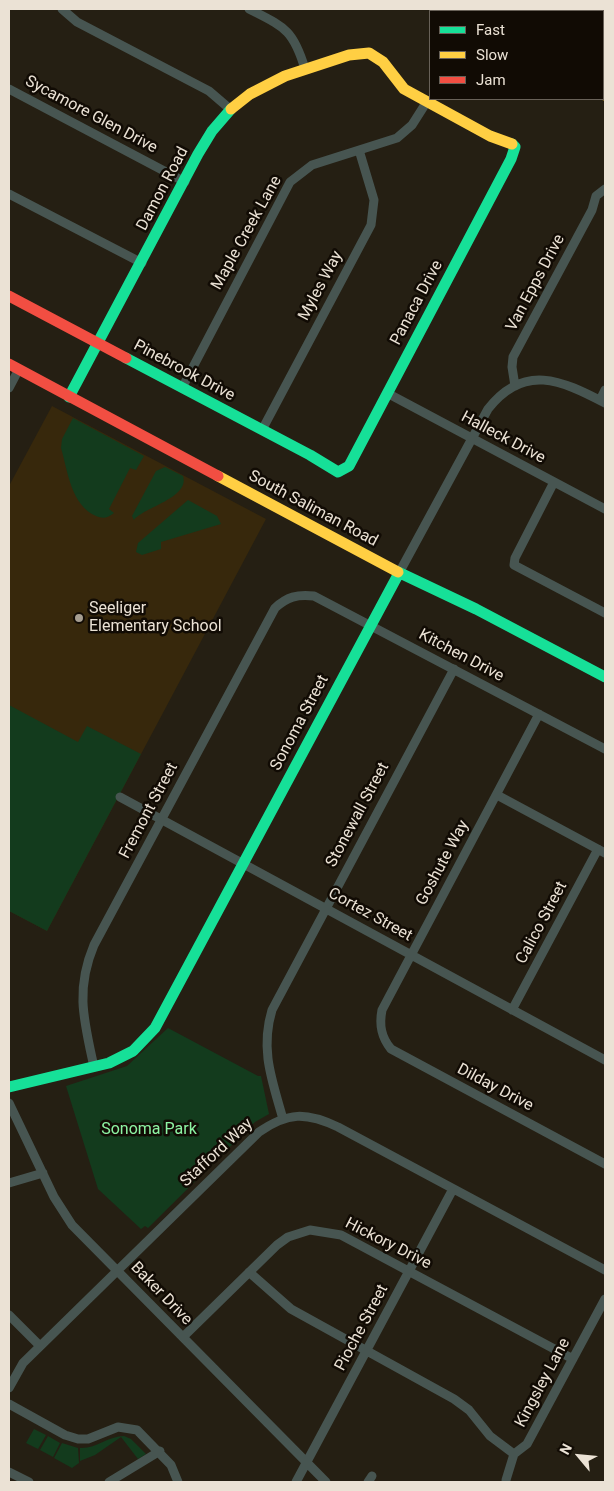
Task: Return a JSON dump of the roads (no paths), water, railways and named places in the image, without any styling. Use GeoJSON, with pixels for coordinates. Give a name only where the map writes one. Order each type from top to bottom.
{"type":"FeatureCollection","features":[{"type":"Feature","properties":{"kind":"main road","name":"Damon Road"},"geometry":{"type":"LineString","coordinates":[[69,397],[207,140],[230,110],[263,84],[305,68],[360,53],[374,55],[381,59],[396,83],[426,103]]}},
{"type":"Feature","properties":{"kind":"main road","name":"Panaca Drive"},"geometry":{"type":"LineString","coordinates":[[343,471],[349,466],[511,159],[515,148],[510,142],[490,136],[426,103]]}},
{"type":"Feature","properties":{"kind":"main road","name":"Pinebrook Drive"},"geometry":{"type":"LineString","coordinates":[[9,296],[338,472],[343,471]]}},
{"type":"Feature","properties":{"kind":"main road","name":"South Saliman Road"},"geometry":{"type":"LineString","coordinates":[[14,367],[399,573],[476,609],[605,678]]}},
{"type":"Feature","properties":{"kind":"main road","name":"Sonoma Street"},"geometry":{"type":"LineString","coordinates":[[9,1087],[114,1061],[133,1051],[155,1028],[399,573]]}},
{"type":"Feature","properties":{"kind":"street"},"geometry":{"type":"LineString","coordinates":[[62,9],[77,22],[209,91],[230,110]]}},
{"type":"Feature","properties":{"kind":"street"},"geometry":{"type":"LineString","coordinates":[[249,9],[282,26],[293,37],[298,45],[305,68]]}},
{"type":"Feature","properties":{"kind":"street","name":"Sycamore Glen Drive"},"geometry":{"type":"LineString","coordinates":[[9,89],[184,182]]}},
{"type":"Feature","properties":{"kind":"street","name":"Maple Creek Lane"},"geometry":{"type":"LineString","coordinates":[[182,388],[290,182],[312,165],[397,138],[412,125],[426,103]]}},
{"type":"Feature","properties":{"kind":"street","name":"Myles Way"},"geometry":{"type":"LineString","coordinates":[[262,430],[371,225],[374,200],[359,150]]}},
{"type":"Feature","properties":{"kind":"street","name":"Van Epps Drive"},"geometry":{"type":"LineString","coordinates":[[515,386],[512,367],[513,357],[592,210],[596,196],[605,189]]}},
{"type":"Feature","properties":{"kind":"street"},"geometry":{"type":"LineString","coordinates":[[9,194],[142,263]]}},
{"type":"Feature","properties":{"kind":"street"},"geometry":{"type":"LineString","coordinates":[[9,388],[14,367]]}},
{"type":"Feature","properties":{"kind":"street","name":"Sonoma Street"},"geometry":{"type":"LineString","coordinates":[[399,573],[488,409],[498,396],[530,380],[548,379],[566,383],[603,402]]}},
{"type":"Feature","properties":{"kind":"street"},"geometry":{"type":"LineString","coordinates":[[603,402],[605,390]]}},
{"type":"Feature","properties":{"kind":"street","name":"Halleck Drive"},"geometry":{"type":"LineString","coordinates":[[387,393],[605,509]]}},
{"type":"Feature","properties":{"kind":"street"},"geometry":{"type":"LineString","coordinates":[[554,482],[515,558],[514,565],[605,613]]}},
{"type":"Feature","properties":{"kind":"street","name":"Kitchen Drive"},"geometry":{"type":"LineString","coordinates":[[301,594],[314,596],[371,625],[605,749]]}},
{"type":"Feature","properties":{"kind":"street","name":"Fremont Street"},"geometry":{"type":"LineString","coordinates":[[94,1067],[83,1021],[81,997],[86,965],[274,608],[288,598],[301,594]]}},
{"type":"Feature","properties":{"kind":"street","name":"Stonewall Street"},"geometry":{"type":"LineString","coordinates":[[283,1119],[267,1063],[266,1031],[272,1010],[454,669]]}},
{"type":"Feature","properties":{"kind":"street","name":"Goshute Way"},"geometry":{"type":"LineString","coordinates":[[380,1028],[382,1010],[539,714]]}},
{"type":"Feature","properties":{"kind":"street"},"geometry":{"type":"LineString","coordinates":[[496,795],[602,851]]}},
{"type":"Feature","properties":{"kind":"street","name":"Cortez Street"},"geometry":{"type":"LineString","coordinates":[[120,797],[326,907],[410,955],[605,1060]]}},
{"type":"Feature","properties":{"kind":"street","name":"Calico Street"},"geometry":{"type":"LineString","coordinates":[[512,1010],[602,851]]}},
{"type":"Feature","properties":{"kind":"street","name":"Dilday Drive"},"geometry":{"type":"LineString","coordinates":[[380,1028],[385,1042],[391,1049],[605,1164]]}},
{"type":"Feature","properties":{"kind":"street","name":"Baker Drive"},"geometry":{"type":"LineString","coordinates":[[9,1103],[42,1173],[67,1218],[326,1482]]}},
{"type":"Feature","properties":{"kind":"street","name":"Stafford Way"},"geometry":{"type":"LineString","coordinates":[[9,1388],[23,1363],[259,1132],[283,1119],[293,1116],[321,1119],[605,1270]]}},
{"type":"Feature","properties":{"kind":"street"},"geometry":{"type":"LineString","coordinates":[[9,1183],[42,1173]]}},
{"type":"Feature","properties":{"kind":"street","name":"Pioche Street"},"geometry":{"type":"LineString","coordinates":[[296,1482],[453,1189]]}},
{"type":"Feature","properties":{"kind":"street","name":"Hickory Drive"},"geometry":{"type":"LineString","coordinates":[[183,1338],[276,1244],[298,1232],[318,1230],[341,1235],[573,1359]]}},
{"type":"Feature","properties":{"kind":"street"},"geometry":{"type":"LineString","coordinates":[[249,1272],[290,1309],[454,1399],[468,1410],[490,1436],[514,1454]]}},
{"type":"Feature","properties":{"kind":"street","name":"Kingsley Lane"},"geometry":{"type":"LineString","coordinates":[[506,1480],[514,1454],[527,1444],[605,1299]]}},
{"type":"Feature","properties":{"kind":"street"},"geometry":{"type":"LineString","coordinates":[[9,1315],[40,1346]]}},
{"type":"Feature","properties":{"kind":"street"},"geometry":{"type":"LineString","coordinates":[[9,1404],[78,1439],[88,1438],[118,1427],[137,1430],[160,1451],[177,1475],[178,1482]]}},
{"type":"Feature","properties":{"kind":"street"},"geometry":{"type":"LineString","coordinates":[[109,1482],[160,1451]]}},
{"type":"Feature","properties":{"kind":"street"},"geometry":{"type":"LineString","coordinates":[[9,1472],[28,1482]]}},
{"type":"Feature","properties":{"kind":"place","name":"Seeliger Elementary School"},"geometry":{"type":"Point","coordinates":[79,618]}},
{"type":"Feature","properties":{"kind":"park label","name":"Sonoma Park"},"geometry":{"type":"Point","coordinates":[149,1130]}}]}
